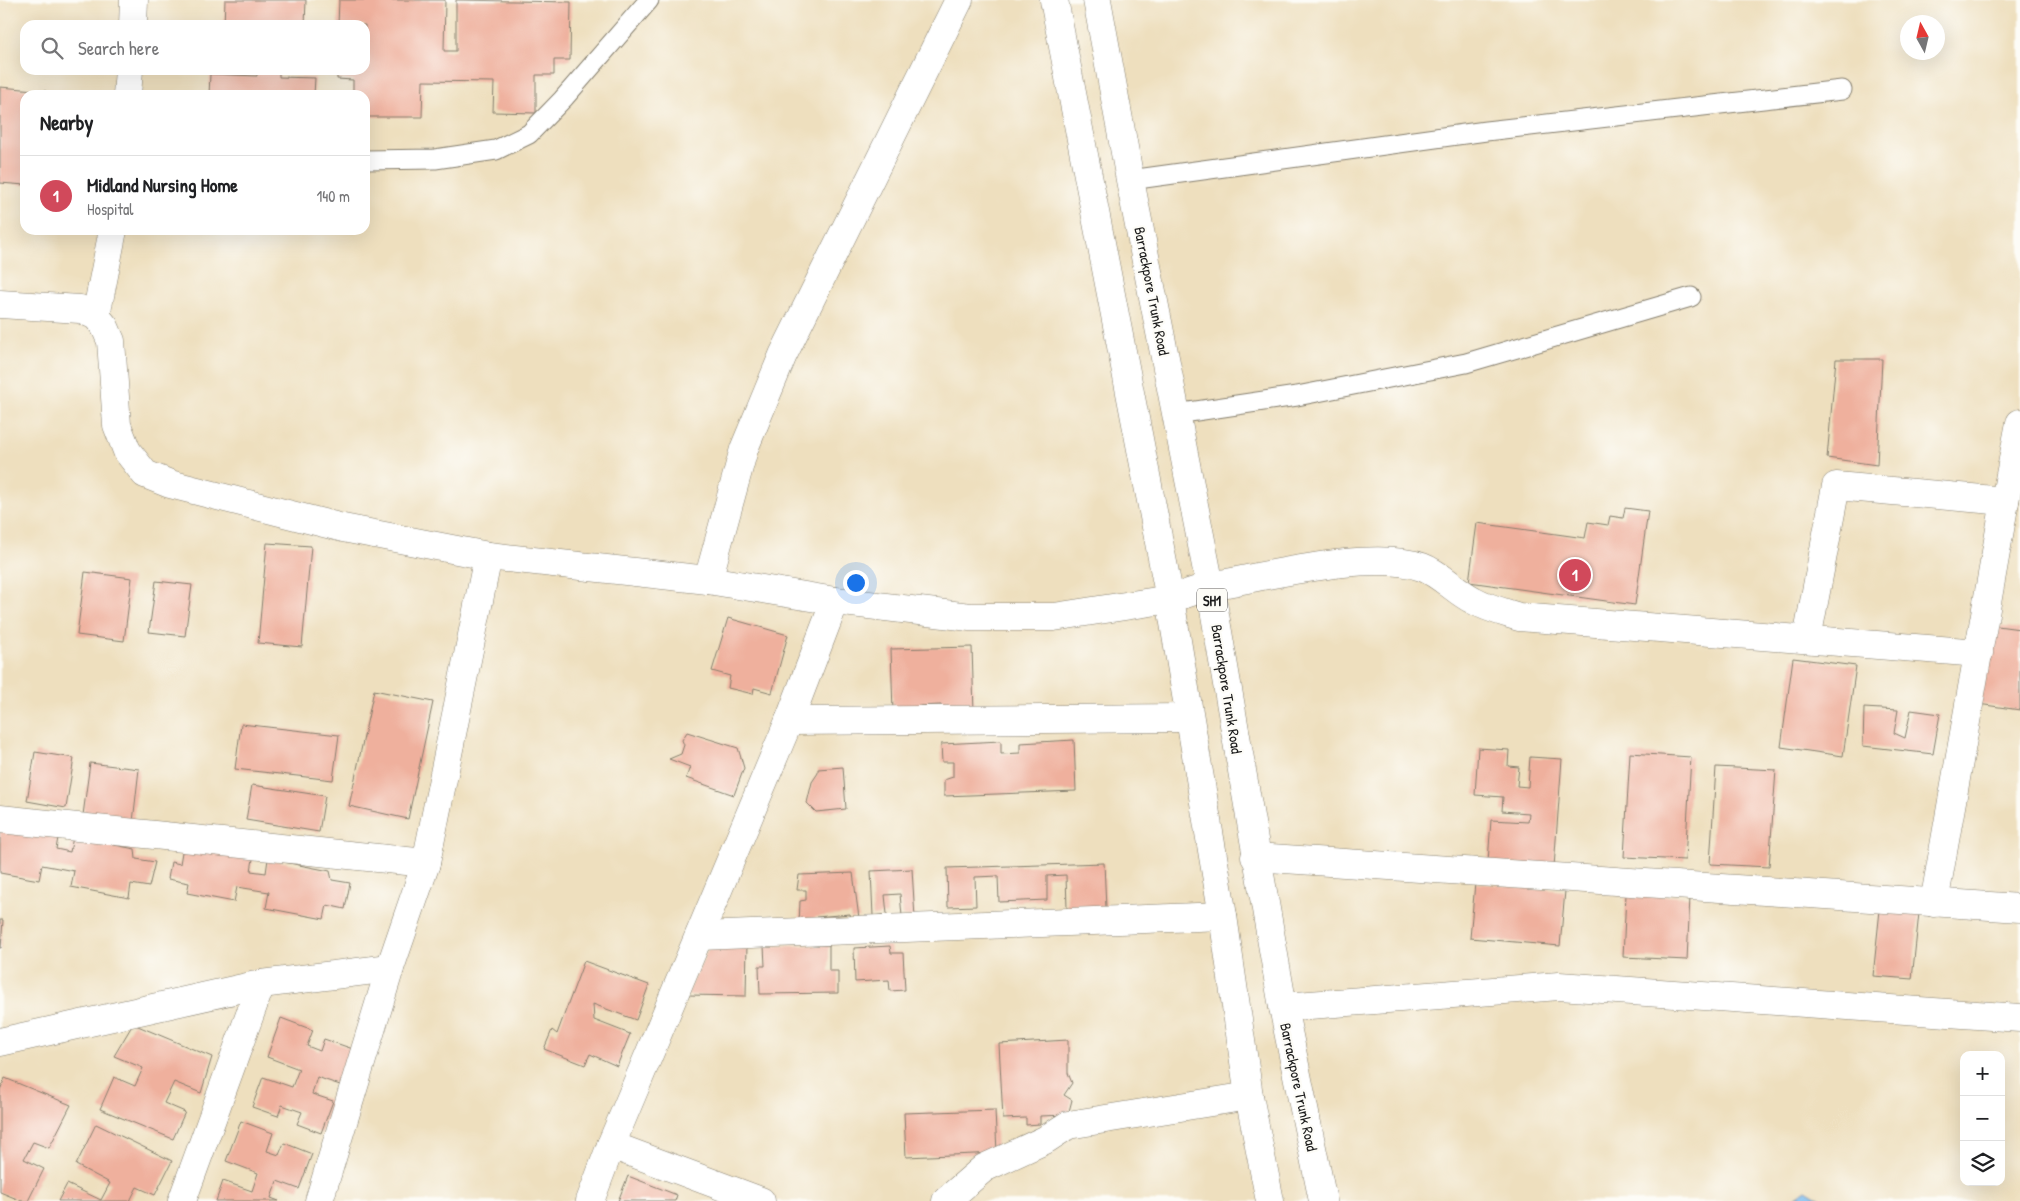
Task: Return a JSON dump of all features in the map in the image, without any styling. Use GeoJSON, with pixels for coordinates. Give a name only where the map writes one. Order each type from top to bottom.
{"type":"FeatureCollection","features":[{"type":"Feature","properties":{"kind":"street"},"geometry":{"type":"LineString","coordinates":[[133,20],[134,0]]}},
{"type":"Feature","properties":{"kind":"street"},"geometry":{"type":"LineString","coordinates":[[708,580],[744,449],[764,399],[804,311],[960,0]]}},
{"type":"Feature","properties":{"kind":"street"},"geometry":{"type":"LineString","coordinates":[[1054,0],[1170,599],[1223,916],[1249,1096],[1270,1201]]}},
{"type":"Feature","properties":{"kind":"street","name":"Barrackpore Trunk Road"},"geometry":{"type":"LineString","coordinates":[[1097,0],[1130,180],[1210,586],[1255,857],[1283,1007],[1323,1201]]}},
{"type":"Feature","properties":{"kind":"street"},"geometry":{"type":"LineString","coordinates":[[127,90],[129,75]]}},
{"type":"Feature","properties":{"kind":"street"},"geometry":{"type":"LineString","coordinates":[[96,316],[112,235]]}},
{"type":"Feature","properties":{"kind":"street"},"geometry":{"type":"LineString","coordinates":[[0,304],[80,309],[96,316],[105,327],[111,340],[117,425],[127,451],[145,474],[170,484],[343,528],[488,556],[708,580],[835,601],[970,617],[1054,617],[1170,599],[1210,586],[1332,565],[1382,559],[1422,567],[1446,580],[1471,600],[1519,617],[1979,653]]}},
{"type":"Feature","properties":{"kind":"street"},"geometry":{"type":"LineString","coordinates":[[1934,903],[2020,423]]}},
{"type":"Feature","properties":{"kind":"street"},"geometry":{"type":"LineString","coordinates":[[1808,639],[1836,486],[2005,501]]}},
{"type":"Feature","properties":{"kind":"street"},"geometry":{"type":"LineString","coordinates":[[318,1201],[390,968],[426,862],[488,556]]}},
{"type":"Feature","properties":{"kind":"street"},"geometry":{"type":"LineString","coordinates":[[590,1201],[611,1145],[789,721],[835,601]]}},
{"type":"Feature","properties":{"kind":"street"},"geometry":{"type":"LineString","coordinates":[[789,721],[1189,718]]}},
{"type":"Feature","properties":{"kind":"street"},"geometry":{"type":"LineString","coordinates":[[0,818],[426,862]]}},
{"type":"Feature","properties":{"kind":"street"},"geometry":{"type":"LineString","coordinates":[[1255,857],[2020,908]]}},
{"type":"Feature","properties":{"kind":"street"},"geometry":{"type":"LineString","coordinates":[[700,936],[1223,916]]}},
{"type":"Feature","properties":{"kind":"street"},"geometry":{"type":"LineString","coordinates":[[0,1042],[261,984],[390,968]]}},
{"type":"Feature","properties":{"kind":"street"},"geometry":{"type":"LineString","coordinates":[[182,1201],[261,984]]}},
{"type":"Feature","properties":{"kind":"street"},"geometry":{"type":"LineString","coordinates":[[1283,1007],[1559,986],[2020,1018]]}},
{"type":"Feature","properties":{"kind":"street"},"geometry":{"type":"LineString","coordinates":[[946,1201],[984,1168],[1045,1140],[1068,1125],[1249,1096]]}},
{"type":"Feature","properties":{"kind":"street"},"geometry":{"type":"LineString","coordinates":[[611,1145],[761,1201]]}},
{"type":"Feature","properties":{"kind":"lane"},"geometry":{"type":"LineString","coordinates":[[370,160],[435,158],[496,150],[529,134],[563,100],[649,0]]}},
{"type":"Feature","properties":{"kind":"lane"},"geometry":{"type":"LineString","coordinates":[[1130,180],[1486,131],[1842,90]]}},
{"type":"Feature","properties":{"kind":"lane"},"geometry":{"type":"LineString","coordinates":[[1176,414],[1297,396],[1466,363],[1691,297]]}},
{"type":"Feature","properties":{"kind":"water"},"geometry":{"type":"Polygon","coordinates":[[[1806,1190],[1824,1201],[1791,1201],[1806,1190]]]}},
{"type":"Feature","properties":{"kind":"building"},"geometry":{"type":"Polygon","coordinates":[[[225,0],[306,0],[305,20],[224,20],[225,0]]]}},
{"type":"Feature","properties":{"kind":"building"},"geometry":{"type":"Polygon","coordinates":[[[339,0],[445,0],[444,51],[456,51],[456,0],[571,2],[570,60],[554,60],[554,75],[536,75],[536,113],[493,112],[494,82],[423,81],[422,117],[370,117],[370,90],[353,90],[353,80],[337,79],[337,75],[370,75],[370,20],[338,20],[339,0]]]}},
{"type":"Feature","properties":{"kind":"building"},"geometry":{"type":"Polygon","coordinates":[[[210,75],[279,75],[279,77],[315,78],[314,90],[209,90],[210,75]]]}},
{"type":"Feature","properties":{"kind":"building"},"geometry":{"type":"Polygon","coordinates":[[[0,87],[34,90],[20,90],[20,185],[0,183],[0,87]]]}},
{"type":"Feature","properties":{"kind":"building"},"geometry":{"type":"Polygon","coordinates":[[[1836,359],[1882,359],[1877,465],[1827,458],[1836,359]]]}},
{"type":"Feature","properties":{"kind":"building"},"geometry":{"type":"Polygon","coordinates":[[[1625,508],[1648,511],[1635,605],[1469,582],[1477,523],[1585,538],[1588,522],[1608,525],[1610,516],[1623,518],[1625,508]]]}},
{"type":"Feature","properties":{"kind":"building"},"geometry":{"type":"Polygon","coordinates":[[[267,543],[311,546],[302,647],[258,643],[267,543]]]}},
{"type":"Feature","properties":{"kind":"building"},"geometry":{"type":"Polygon","coordinates":[[[85,572],[132,578],[124,641],[77,635],[85,572]]]}},
{"type":"Feature","properties":{"kind":"building"},"geometry":{"type":"Polygon","coordinates":[[[156,581],[192,585],[185,636],[149,632],[156,581]]]}},
{"type":"Feature","properties":{"kind":"building"},"geometry":{"type":"Polygon","coordinates":[[[728,618],[788,635],[772,693],[754,688],[753,694],[728,688],[730,676],[712,671],[728,618]]]}},
{"type":"Feature","properties":{"kind":"building"},"geometry":{"type":"Polygon","coordinates":[[[1990,625],[2020,629],[2020,710],[1978,704],[1990,625]]]}},
{"type":"Feature","properties":{"kind":"building"},"geometry":{"type":"Polygon","coordinates":[[[972,647],[974,713],[941,714],[941,705],[920,706],[920,713],[893,713],[891,649],[972,647]]]}},
{"type":"Feature","properties":{"kind":"building"},"geometry":{"type":"Polygon","coordinates":[[[1793,658],[1856,666],[1843,756],[1781,747],[1793,658]]]}},
{"type":"Feature","properties":{"kind":"building"},"geometry":{"type":"Polygon","coordinates":[[[374,690],[433,702],[408,819],[349,806],[374,690]]]}},
{"type":"Feature","properties":{"kind":"building"},"geometry":{"type":"Polygon","coordinates":[[[1864,708],[1898,710],[1894,733],[1905,738],[1911,710],[1940,714],[1933,754],[1863,746],[1864,708]]]}},
{"type":"Feature","properties":{"kind":"building"},"geometry":{"type":"Polygon","coordinates":[[[241,724],[339,735],[333,780],[235,769],[241,724]]]}},
{"type":"Feature","properties":{"kind":"building"},"geometry":{"type":"Polygon","coordinates":[[[687,732],[738,748],[744,768],[734,795],[686,778],[690,767],[669,759],[681,754],[684,745],[682,740],[687,732]]]}},
{"type":"Feature","properties":{"kind":"building"},"geometry":{"type":"Polygon","coordinates":[[[1074,740],[1076,791],[944,796],[944,780],[953,777],[953,762],[942,762],[941,744],[1001,741],[1001,754],[1020,753],[1020,743],[1074,740]]]}},
{"type":"Feature","properties":{"kind":"building"},"geometry":{"type":"Polygon","coordinates":[[[1478,748],[1509,750],[1508,766],[1519,767],[1517,786],[1528,787],[1530,757],[1562,759],[1554,867],[1488,862],[1491,820],[1528,822],[1529,813],[1502,811],[1503,797],[1475,795],[1478,748]]]}},
{"type":"Feature","properties":{"kind":"building"},"geometry":{"type":"Polygon","coordinates":[[[35,752],[74,758],[66,808],[27,801],[35,752]]]}},
{"type":"Feature","properties":{"kind":"building"},"geometry":{"type":"Polygon","coordinates":[[[1630,753],[1691,757],[1685,860],[1624,857],[1630,753]]]}},
{"type":"Feature","properties":{"kind":"building"},"geometry":{"type":"Polygon","coordinates":[[[90,763],[139,769],[133,822],[83,815],[90,763]]]}},
{"type":"Feature","properties":{"kind":"building"},"geometry":{"type":"Polygon","coordinates":[[[843,767],[846,809],[816,812],[807,803],[812,782],[818,773],[818,769],[843,767]]]}},
{"type":"Feature","properties":{"kind":"building"},"geometry":{"type":"Polygon","coordinates":[[[1716,767],[1776,770],[1769,867],[1710,864],[1716,767]]]}},
{"type":"Feature","properties":{"kind":"building"},"geometry":{"type":"Polygon","coordinates":[[[252,785],[325,796],[319,832],[246,820],[252,785]]]}},
{"type":"Feature","properties":{"kind":"building"},"geometry":{"type":"Polygon","coordinates":[[[0,827],[58,838],[56,849],[70,852],[73,837],[135,849],[136,859],[155,862],[149,887],[131,884],[129,898],[71,887],[74,871],[42,865],[39,880],[0,873],[0,827]]]}},
{"type":"Feature","properties":{"kind":"building"},"geometry":{"type":"Polygon","coordinates":[[[183,846],[253,859],[251,871],[266,873],[268,859],[330,871],[332,880],[350,883],[345,909],[327,905],[324,919],[266,908],[269,892],[237,887],[234,902],[187,893],[189,883],[168,879],[171,862],[180,864],[183,846]]]}},
{"type":"Feature","properties":{"kind":"building"},"geometry":{"type":"Polygon","coordinates":[[[1104,863],[1106,908],[1067,909],[1066,875],[1047,876],[1047,900],[999,902],[998,876],[975,877],[976,906],[948,907],[947,868],[1104,863]]]}},
{"type":"Feature","properties":{"kind":"building"},"geometry":{"type":"Polygon","coordinates":[[[912,869],[915,918],[902,916],[900,894],[885,895],[887,914],[873,916],[871,871],[912,869]]]}},
{"type":"Feature","properties":{"kind":"building"},"geometry":{"type":"Polygon","coordinates":[[[853,873],[859,918],[851,919],[850,914],[816,917],[810,925],[799,925],[800,901],[806,900],[806,890],[797,890],[799,875],[853,873]]]}},
{"type":"Feature","properties":{"kind":"building"},"geometry":{"type":"Polygon","coordinates":[[[1475,883],[1565,891],[1560,946],[1470,938],[1475,883]]]}},
{"type":"Feature","properties":{"kind":"building"},"geometry":{"type":"Polygon","coordinates":[[[1626,894],[1690,897],[1687,960],[1623,957],[1626,894]]]}},
{"type":"Feature","properties":{"kind":"building"},"geometry":{"type":"Polygon","coordinates":[[[1880,910],[1919,913],[1912,979],[1873,976],[1880,910]]]}},
{"type":"Feature","properties":{"kind":"building"},"geometry":{"type":"Polygon","coordinates":[[[0,920],[3,920],[1,948],[0,948],[0,920]]]}},
{"type":"Feature","properties":{"kind":"building"},"geometry":{"type":"Polygon","coordinates":[[[711,943],[747,943],[746,996],[687,995],[711,943]]]}},
{"type":"Feature","properties":{"kind":"building"},"geometry":{"type":"Polygon","coordinates":[[[829,945],[829,971],[838,971],[838,993],[760,994],[759,966],[765,966],[764,946],[829,945]]]}},
{"type":"Feature","properties":{"kind":"building"},"geometry":{"type":"Polygon","coordinates":[[[890,946],[891,953],[903,953],[905,990],[890,991],[889,980],[855,982],[854,948],[890,946]]]}},
{"type":"Feature","properties":{"kind":"building"},"geometry":{"type":"Polygon","coordinates":[[[584,961],[649,985],[636,1020],[593,1004],[594,1020],[630,1034],[617,1066],[590,1054],[585,1065],[544,1049],[552,1030],[557,1034],[584,961]]]}},
{"type":"Feature","properties":{"kind":"building"},"geometry":{"type":"Polygon","coordinates":[[[281,1018],[313,1030],[307,1046],[320,1051],[324,1039],[353,1049],[340,1085],[317,1077],[312,1094],[333,1101],[321,1133],[297,1124],[302,1112],[282,1105],[278,1116],[252,1107],[263,1077],[292,1087],[299,1069],[267,1057],[281,1018]]]}},
{"type":"Feature","properties":{"kind":"building"},"geometry":{"type":"Polygon","coordinates":[[[133,1024],[212,1057],[201,1093],[174,1082],[164,1103],[185,1112],[173,1139],[100,1109],[114,1077],[135,1086],[143,1068],[114,1056],[133,1024]]]}},
{"type":"Feature","properties":{"kind":"building"},"geometry":{"type":"Polygon","coordinates":[[[1068,1040],[1068,1073],[1072,1083],[1064,1095],[1072,1100],[1068,1115],[1040,1116],[1040,1124],[1026,1125],[1026,1118],[1003,1119],[999,1044],[1068,1040]]]}},
{"type":"Feature","properties":{"kind":"building"},"geometry":{"type":"Polygon","coordinates":[[[5,1078],[71,1105],[49,1148],[33,1142],[24,1159],[44,1169],[28,1201],[22,1201],[0,1192],[0,1090],[5,1078]]]}},
{"type":"Feature","properties":{"kind":"building"},"geometry":{"type":"Polygon","coordinates":[[[995,1110],[997,1153],[906,1157],[904,1113],[995,1110]]]}},
{"type":"Feature","properties":{"kind":"building"},"geometry":{"type":"Polygon","coordinates":[[[241,1121],[273,1133],[267,1151],[279,1155],[284,1143],[312,1154],[299,1189],[277,1181],[271,1198],[279,1201],[216,1201],[223,1181],[252,1191],[258,1173],[226,1161],[241,1121]]]}},
{"type":"Feature","properties":{"kind":"building"},"geometry":{"type":"Polygon","coordinates":[[[96,1124],[172,1161],[155,1195],[137,1187],[130,1201],[58,1201],[67,1184],[101,1200],[110,1183],[76,1165],[96,1124]]]}},
{"type":"Feature","properties":{"kind":"building"},"geometry":{"type":"Polygon","coordinates":[[[628,1176],[677,1195],[675,1201],[618,1201],[628,1176]]]}},
{"type":"Feature","properties":{"kind":"place","name":"Midland Nursing Home"},"geometry":{"type":"Point","coordinates":[1575,575]}}]}
